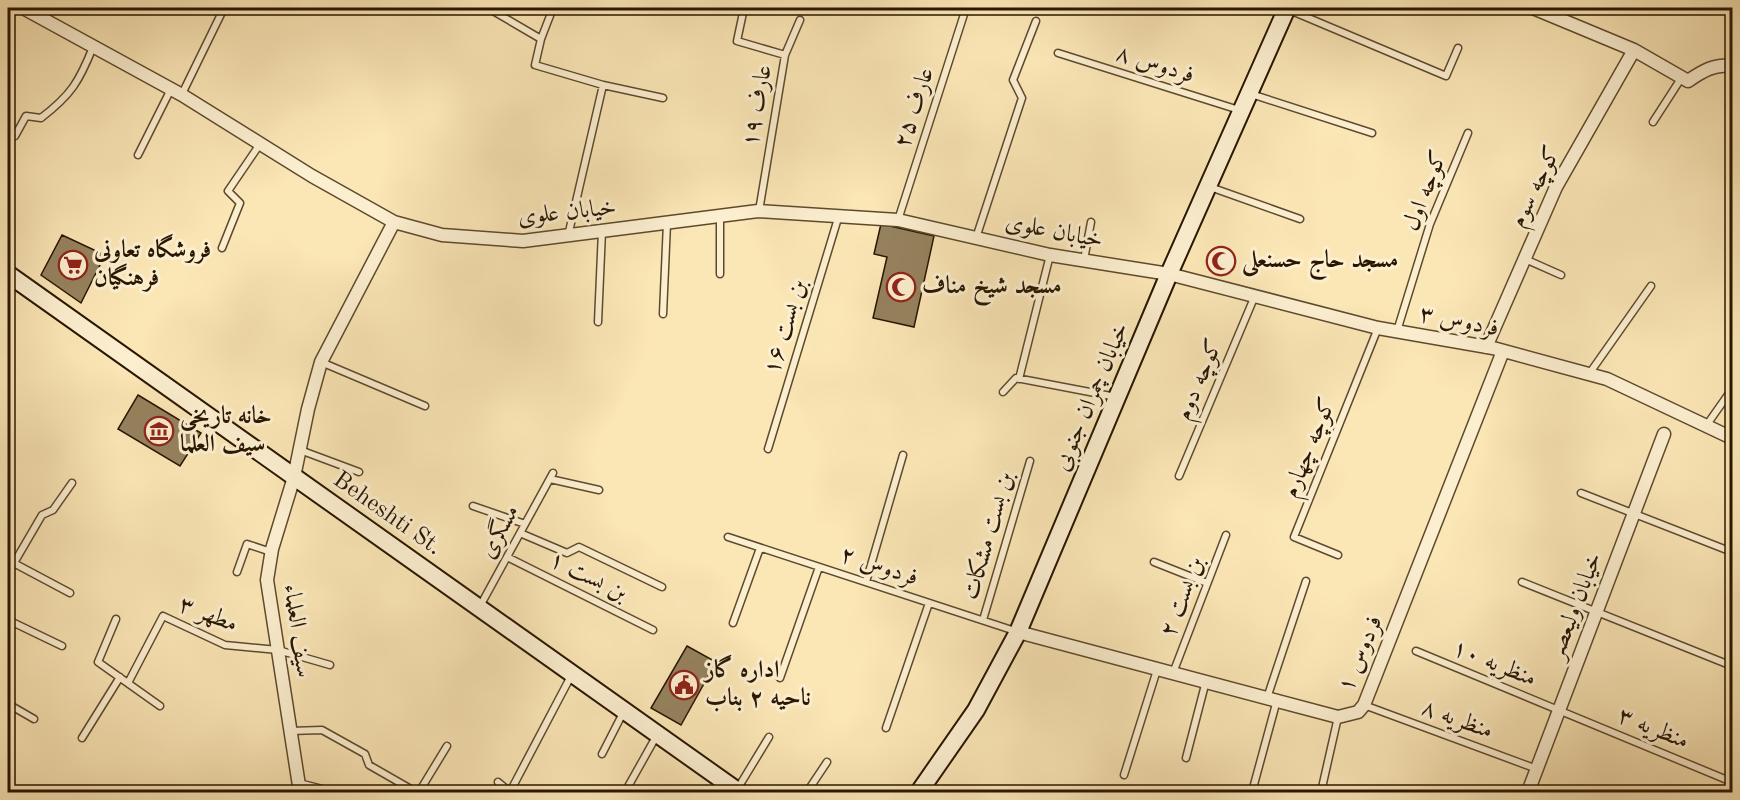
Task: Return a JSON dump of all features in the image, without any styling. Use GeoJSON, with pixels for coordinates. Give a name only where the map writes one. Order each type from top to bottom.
{"type":"FeatureCollection","features":[{"type":"Feature","properties":{"kind":"main road","name":"خیابان چمران جنوبی"},"geometry":{"type":"LineString","coordinates":[[919,792],[976,710],[1018,632],[1169,274],[1287,8]]}},
{"type":"Feature","properties":{"kind":"main road","name":"Beheshti St."},"geometry":{"type":"LineString","coordinates":[[8,274],[738,792]]}},
{"type":"Feature","properties":{"kind":"street","name":"خیابان علوی"},"geometry":{"type":"LineString","coordinates":[[23,8],[176,92],[393,222],[442,235],[523,241],[759,211],[839,215],[898,220],[1050,255],[1169,274]]}},
{"type":"Feature","properties":{"kind":"street"},"geometry":{"type":"LineString","coordinates":[[1533,8],[1550,11],[1634,50],[1688,81],[1709,69],[1725,64],[1732,67]]}},
{"type":"Feature","properties":{"kind":"street","name":"کوچه سوم"},"geometry":{"type":"LineString","coordinates":[[1486,346],[1556,188],[1634,50]]}},
{"type":"Feature","properties":{"kind":"street","name":"سیف العلماء"},"geometry":{"type":"LineString","coordinates":[[300,788],[267,580],[271,552],[294,477],[321,362],[393,222]]}},
{"type":"Feature","properties":{"kind":"street","name":"فردوس ۳"},"geometry":{"type":"LineString","coordinates":[[1169,274],[1254,298],[1378,328],[1486,346],[1606,379],[1732,438]]}},
{"type":"Feature","properties":{"kind":"street","name":"فردوس ۱"},"geometry":{"type":"LineString","coordinates":[[1018,632],[1338,717],[1358,712],[1364,705],[1503,351]]}},
{"type":"Feature","properties":{"kind":"street","name":"خیابان ولیعصر"},"geometry":{"type":"LineString","coordinates":[[1528,792],[1664,434]]}},
{"type":"Feature","properties":{"kind":"lane"},"geometry":{"type":"LineString","coordinates":[[138,154],[224,8]]}},
{"type":"Feature","properties":{"kind":"lane"},"geometry":{"type":"LineString","coordinates":[[488,8],[541,39]]}},
{"type":"Feature","properties":{"kind":"lane"},"geometry":{"type":"LineString","coordinates":[[553,8],[541,39],[535,65],[603,85],[663,98]]}},
{"type":"Feature","properties":{"kind":"lane","name":"عارف ۱۹"},"geometry":{"type":"LineString","coordinates":[[744,8],[737,41],[785,55],[759,211]]}},
{"type":"Feature","properties":{"kind":"lane","name":"عارف ۲۵"},"geometry":{"type":"LineString","coordinates":[[898,220],[966,8]]}},
{"type":"Feature","properties":{"kind":"lane"},"geometry":{"type":"LineString","coordinates":[[1287,8],[1446,76],[1458,48]]}},
{"type":"Feature","properties":{"kind":"lane"},"geometry":{"type":"LineString","coordinates":[[785,55],[800,20]]}},
{"type":"Feature","properties":{"kind":"lane"},"geometry":{"type":"LineString","coordinates":[[976,238],[1022,98],[1013,80],[1036,21]]}},
{"type":"Feature","properties":{"kind":"lane"},"geometry":{"type":"LineString","coordinates":[[15,136],[26,116],[40,118],[64,101],[81,77],[93,47]]}},
{"type":"Feature","properties":{"kind":"lane","name":"فردوس ۸"},"geometry":{"type":"LineString","coordinates":[[1058,54],[1242,111]]}},
{"type":"Feature","properties":{"kind":"lane"},"geometry":{"type":"LineString","coordinates":[[1653,122],[1682,77]]}},
{"type":"Feature","properties":{"kind":"lane"},"geometry":{"type":"LineString","coordinates":[[568,237],[603,85]]}},
{"type":"Feature","properties":{"kind":"lane"},"geometry":{"type":"LineString","coordinates":[[1250,94],[1372,133]]}},
{"type":"Feature","properties":{"kind":"lane","name":"کوچه اول"},"geometry":{"type":"LineString","coordinates":[[1398,331],[1430,224],[1468,133]]}},
{"type":"Feature","properties":{"kind":"lane"},"geometry":{"type":"LineString","coordinates":[[222,248],[240,203],[228,191],[260,144]]}},
{"type":"Feature","properties":{"kind":"lane"},"geometry":{"type":"LineString","coordinates":[[1208,187],[1300,219]]}},
{"type":"Feature","properties":{"kind":"lane","name":"بن بست ۱۶"},"geometry":{"type":"LineString","coordinates":[[768,449],[839,215]]}},
{"type":"Feature","properties":{"kind":"lane"},"geometry":{"type":"LineString","coordinates":[[720,217],[720,274]]}},
{"type":"Feature","properties":{"kind":"lane"},"geometry":{"type":"LineString","coordinates":[[1084,260],[1091,222]]}},
{"type":"Feature","properties":{"kind":"lane"},"geometry":{"type":"LineString","coordinates":[[663,314],[667,223]]}},
{"type":"Feature","properties":{"kind":"lane"},"geometry":{"type":"LineString","coordinates":[[597,322],[602,230]]}},
{"type":"Feature","properties":{"kind":"lane"},"geometry":{"type":"LineString","coordinates":[[1019,379],[1050,255]]}},
{"type":"Feature","properties":{"kind":"lane"},"geometry":{"type":"LineString","coordinates":[[1525,259],[1561,275]]}},
{"type":"Feature","properties":{"kind":"lane"},"geometry":{"type":"LineString","coordinates":[[1588,374],[1651,286]]}},
{"type":"Feature","properties":{"kind":"lane","name":"کوچه دوم"},"geometry":{"type":"LineString","coordinates":[[1179,476],[1254,298]]}},
{"type":"Feature","properties":{"kind":"lane","name":"کوچه چهارم"},"geometry":{"type":"LineString","coordinates":[[1338,555],[1294,537],[1378,328]]}},
{"type":"Feature","properties":{"kind":"lane"},"geometry":{"type":"LineString","coordinates":[[321,362],[425,406]]}},
{"type":"Feature","properties":{"kind":"lane"},"geometry":{"type":"LineString","coordinates":[[1003,392],[1016,378],[1117,398]]}},
{"type":"Feature","properties":{"kind":"lane"},"geometry":{"type":"LineString","coordinates":[[1706,426],[1732,389]]}},
{"type":"Feature","properties":{"kind":"lane"},"geometry":{"type":"LineString","coordinates":[[299,450],[359,472]]}},
{"type":"Feature","properties":{"kind":"lane"},"geometry":{"type":"LineString","coordinates":[[866,582],[903,455]]}},
{"type":"Feature","properties":{"kind":"lane","name":"بن بست مشکات"},"geometry":{"type":"LineString","coordinates":[[983,621],[1030,461]]}},
{"type":"Feature","properties":{"kind":"lane","name":"مسگری"},"geometry":{"type":"LineString","coordinates":[[478,608],[551,476],[599,490]]}},
{"type":"Feature","properties":{"kind":"lane"},"geometry":{"type":"LineString","coordinates":[[70,593],[11,561],[42,515],[53,510],[72,483]]}},
{"type":"Feature","properties":{"kind":"lane"},"geometry":{"type":"LineString","coordinates":[[1581,493],[1732,552]]}},
{"type":"Feature","properties":{"kind":"lane"},"geometry":{"type":"LineString","coordinates":[[473,506],[525,524]]}},
{"type":"Feature","properties":{"kind":"lane"},"geometry":{"type":"LineString","coordinates":[[520,533],[567,553],[579,548],[662,587]]}},
{"type":"Feature","properties":{"kind":"lane","name":"بن بست ۲"},"geometry":{"type":"LineString","coordinates":[[1173,673],[1226,535]]}},
{"type":"Feature","properties":{"kind":"lane","name":"فردوس ۲"},"geometry":{"type":"LineString","coordinates":[[728,537],[1018,632]]}},
{"type":"Feature","properties":{"kind":"lane"},"geometry":{"type":"LineString","coordinates":[[237,572],[247,544],[271,552]]}},
{"type":"Feature","properties":{"kind":"lane"},"geometry":{"type":"LineString","coordinates":[[733,623],[760,548]]}},
{"type":"Feature","properties":{"kind":"lane","name":"بن بست ۱"},"geometry":{"type":"LineString","coordinates":[[507,557],[653,630]]}},
{"type":"Feature","properties":{"kind":"lane"},"geometry":{"type":"LineString","coordinates":[[1154,562],[1207,584]]}},
{"type":"Feature","properties":{"kind":"lane"},"geometry":{"type":"LineString","coordinates":[[780,678],[819,567]]}},
{"type":"Feature","properties":{"kind":"lane"},"geometry":{"type":"LineString","coordinates":[[1252,792],[1272,699],[1306,581]]}},
{"type":"Feature","properties":{"kind":"lane"},"geometry":{"type":"LineString","coordinates":[[1522,582],[1732,666]]}},
{"type":"Feature","properties":{"kind":"lane"},"geometry":{"type":"LineString","coordinates":[[886,728],[929,603]]}},
{"type":"Feature","properties":{"kind":"lane","name":"مطهر ۳"},"geometry":{"type":"LineString","coordinates":[[128,683],[163,616],[225,645],[278,650]]}},
{"type":"Feature","properties":{"kind":"lane"},"geometry":{"type":"LineString","coordinates":[[116,619],[98,662],[160,706]]}},
{"type":"Feature","properties":{"kind":"lane"},"geometry":{"type":"LineString","coordinates":[[8,620],[62,646]]}},
{"type":"Feature","properties":{"kind":"lane"},"geometry":{"type":"LineString","coordinates":[[278,650],[330,665]]}},
{"type":"Feature","properties":{"kind":"lane","name":"منظریه ۱۰"},"geometry":{"type":"LineString","coordinates":[[1416,651],[1559,710]]}},
{"type":"Feature","properties":{"kind":"lane"},"geometry":{"type":"LineString","coordinates":[[1124,775],[1158,668]]}},
{"type":"Feature","properties":{"kind":"lane"},"geometry":{"type":"LineString","coordinates":[[498,782],[510,792],[572,674]]}},
{"type":"Feature","properties":{"kind":"lane"},"geometry":{"type":"LineString","coordinates":[[82,738],[120,677]]}},
{"type":"Feature","properties":{"kind":"lane"},"geometry":{"type":"LineString","coordinates":[[1186,758],[1206,681]]}},
{"type":"Feature","properties":{"kind":"lane"},"geometry":{"type":"LineString","coordinates":[[8,704],[34,719]]}},
{"type":"Feature","properties":{"kind":"lane","name":"منظریه ۸"},"geometry":{"type":"LineString","coordinates":[[1364,705],[1537,769]]}},
{"type":"Feature","properties":{"kind":"lane","name":"منظریه ۳"},"geometry":{"type":"LineString","coordinates":[[1559,710],[1732,782]]}},
{"type":"Feature","properties":{"kind":"lane"},"geometry":{"type":"LineString","coordinates":[[602,754],[624,711]]}},
{"type":"Feature","properties":{"kind":"lane"},"geometry":{"type":"LineString","coordinates":[[1321,792],[1338,717]]}},
{"type":"Feature","properties":{"kind":"lane"},"geometry":{"type":"LineString","coordinates":[[290,731],[322,730],[365,754],[369,765],[417,792],[447,746]]}},
{"type":"Feature","properties":{"kind":"lane"},"geometry":{"type":"LineString","coordinates":[[625,792],[657,735]]}},
{"type":"Feature","properties":{"kind":"lane"},"geometry":{"type":"LineString","coordinates":[[738,792],[769,737]]}},
{"type":"Feature","properties":{"kind":"lane"},"geometry":{"type":"LineString","coordinates":[[807,792],[827,762]]}},
{"type":"Feature","properties":{"kind":"lane"},"geometry":{"type":"LineString","coordinates":[[300,788],[334,792]]}},
{"type":"Feature","properties":{"kind":"building","name":"مسجد شیخ مناف"},"geometry":{"type":"Polygon","coordinates":[[[881,224],[934,236],[914,327],[873,318],[887,257],[874,254],[881,224]]]}},
{"type":"Feature","properties":{"kind":"building","name":"فروشگاه تعاونی فرهنگیان"},"geometry":{"type":"Polygon","coordinates":[[[62,235],[105,255],[81,303],[41,275],[62,235]]]}},
{"type":"Feature","properties":{"kind":"building","name":"خانه تاریخی سیف العلما"},"geometry":{"type":"Polygon","coordinates":[[[138,395],[201,433],[180,466],[118,429],[138,395]]]}},
{"type":"Feature","properties":{"kind":"building","name":"اداره گاز ناحیه ۲ بناب"},"geometry":{"type":"Polygon","coordinates":[[[687,646],[716,662],[681,725],[651,708],[687,646]]]}},
{"type":"Feature","properties":{"kind":"place","name":"مسجد حاج حسنعلی"},"geometry":{"type":"Point","coordinates":[1221,261]}},
{"type":"Feature","properties":{"kind":"place","name":"فروشگاه تعاونی فرهنگیان"},"geometry":{"type":"Point","coordinates":[73,265]}},
{"type":"Feature","properties":{"kind":"place","name":"مسجد شیخ مناف"},"geometry":{"type":"Point","coordinates":[901,287]}},
{"type":"Feature","properties":{"kind":"place","name":"خانه تاریخی سیف العلما"},"geometry":{"type":"Point","coordinates":[159,431]}},
{"type":"Feature","properties":{"kind":"place","name":"اداره گاز ناحیه ۲ بناب"},"geometry":{"type":"Point","coordinates":[684,685]}}]}
